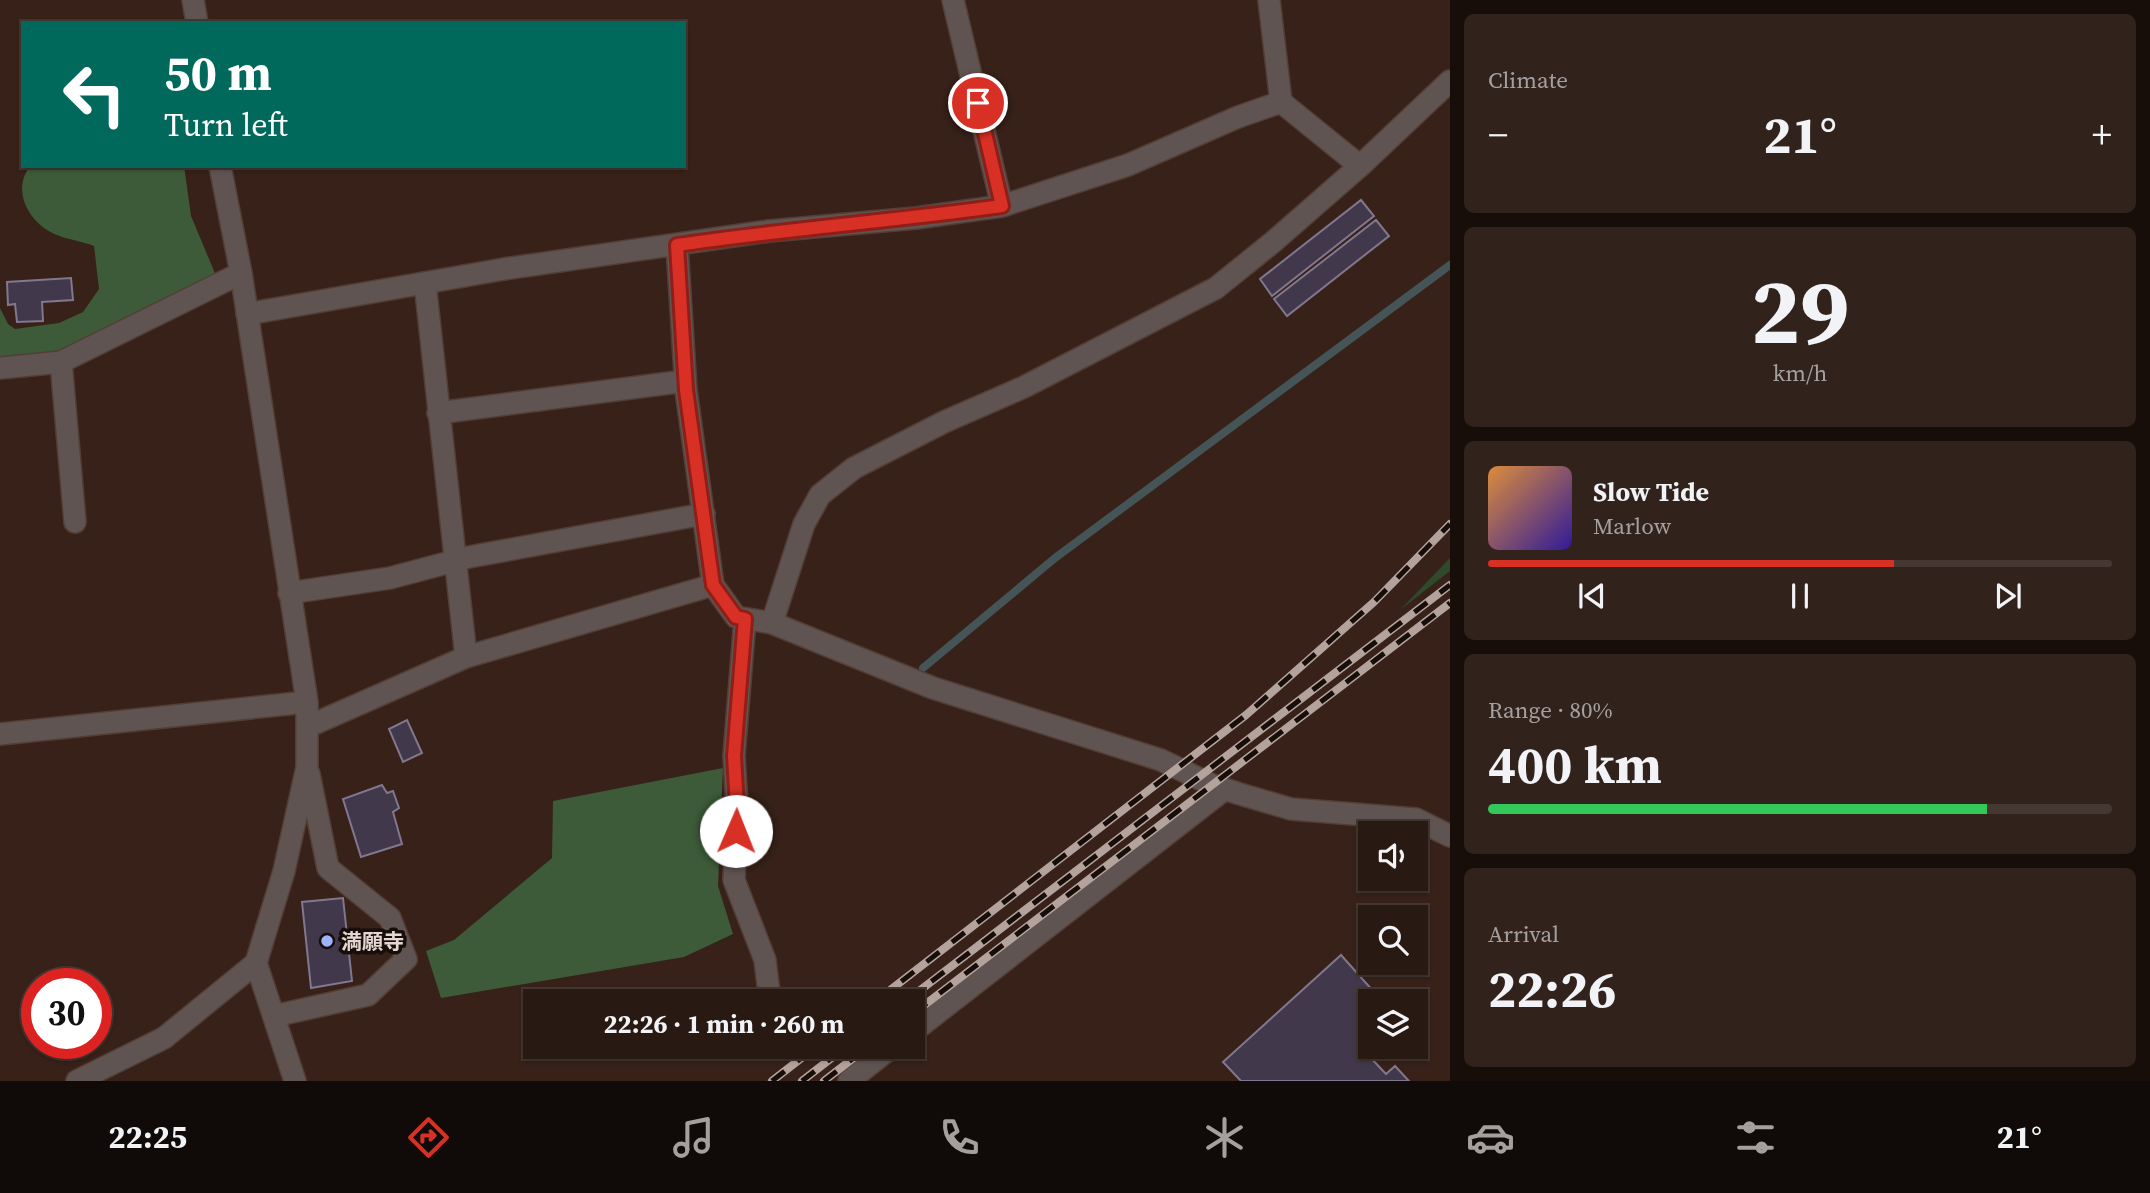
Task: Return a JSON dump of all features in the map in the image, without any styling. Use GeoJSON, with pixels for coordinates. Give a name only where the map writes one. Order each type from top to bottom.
{"type":"FeatureCollection","features":[{"type":"Feature","properties":{"kind":"street"},"geometry":{"type":"LineString","coordinates":[[193,0],[197,21]]}},
{"type":"Feature","properties":{"kind":"street"},"geometry":{"type":"LineString","coordinates":[[953,0],[1002,206]]}},
{"type":"Feature","properties":{"kind":"street"},"geometry":{"type":"LineString","coordinates":[[1269,0],[1281,102],[1360,166]]}},
{"type":"Feature","properties":{"kind":"street"},"geometry":{"type":"LineString","coordinates":[[772,623],[804,524],[820,495],[854,468],[944,422],[1024,387],[1216,288],[1360,166],[1450,80]]}},
{"type":"Feature","properties":{"kind":"street"},"geometry":{"type":"LineString","coordinates":[[247,314],[425,283],[769,231],[916,218],[1002,206],[1128,164],[1238,117],[1281,102]]}},
{"type":"Feature","properties":{"kind":"street"},"geometry":{"type":"LineString","coordinates":[[220,168],[247,314],[307,702],[307,767],[328,868],[390,918],[406,959],[368,995],[274,1017]]}},
{"type":"Feature","properties":{"kind":"street"},"geometry":{"type":"LineString","coordinates":[[677,245],[685,381],[713,585],[736,617],[772,623],[933,688],[1161,760],[1225,789],[1291,809],[1416,819],[1450,836]]}},
{"type":"Feature","properties":{"kind":"street"},"geometry":{"type":"LineString","coordinates":[[0,368],[61,362],[240,272]]}},
{"type":"Feature","properties":{"kind":"street"},"geometry":{"type":"LineString","coordinates":[[425,283],[467,657]]}},
{"type":"Feature","properties":{"kind":"street"},"geometry":{"type":"LineString","coordinates":[[61,362],[75,522]]}},
{"type":"Feature","properties":{"kind":"street"},"geometry":{"type":"LineString","coordinates":[[438,413],[685,381]]}},
{"type":"Feature","properties":{"kind":"street"},"geometry":{"type":"LineString","coordinates":[[289,593],[390,578],[456,561],[704,514]]}},
{"type":"Feature","properties":{"kind":"street"},"geometry":{"type":"LineString","coordinates":[[307,727],[467,657],[713,585]]}},
{"type":"Feature","properties":{"kind":"street"},"geometry":{"type":"LineString","coordinates":[[745,619],[734,756],[737,806],[734,880],[765,960],[769,989]]}},
{"type":"Feature","properties":{"kind":"street"},"geometry":{"type":"LineString","coordinates":[[0,734],[25,729],[307,702]]}},
{"type":"Feature","properties":{"kind":"street"},"geometry":{"type":"LineString","coordinates":[[77,1081],[164,1038],[256,963],[284,871],[307,767]]}},
{"type":"Feature","properties":{"kind":"street"},"geometry":{"type":"LineString","coordinates":[[925,1022],[1225,789]]}},
{"type":"Feature","properties":{"kind":"street"},"geometry":{"type":"LineString","coordinates":[[256,963],[295,1081]]}},
{"type":"Feature","properties":{"kind":"street"},"geometry":{"type":"LineString","coordinates":[[849,1081],[877,1059]]}},
{"type":"Feature","properties":{"kind":"green space"},"geometry":{"type":"Polygon","coordinates":[[[29,168],[184,168],[191,216],[217,278],[60,355],[0,360],[0,308],[8,324],[15,329],[59,323],[83,312],[99,289],[94,246],[62,237],[38,223],[26,206],[23,196],[25,176],[29,168]]]}},
{"type":"Feature","properties":{"kind":"green space"},"geometry":{"type":"Polygon","coordinates":[[[1450,558],[1450,571],[1400,610],[1450,558]]]}},
{"type":"Feature","properties":{"kind":"green space"},"geometry":{"type":"Polygon","coordinates":[[[723,768],[718,886],[733,934],[684,957],[441,998],[426,951],[454,940],[552,858],[553,801],[723,768]]]}},
{"type":"Feature","properties":{"kind":"building"},"geometry":{"type":"Polygon","coordinates":[[[1361,200],[1374,216],[1272,296],[1260,279],[1361,200]]]}},
{"type":"Feature","properties":{"kind":"building"},"geometry":{"type":"Polygon","coordinates":[[[1376,220],[1389,236],[1287,316],[1274,299],[1376,220]]]}},
{"type":"Feature","properties":{"kind":"building"},"geometry":{"type":"Polygon","coordinates":[[[71,278],[73,300],[42,302],[43,321],[17,322],[15,304],[8,305],[7,282],[71,278]]]}},
{"type":"Feature","properties":{"kind":"building"},"geometry":{"type":"Polygon","coordinates":[[[407,720],[422,753],[403,762],[389,729],[407,720]]]}},
{"type":"Feature","properties":{"kind":"building"},"geometry":{"type":"Polygon","coordinates":[[[382,785],[387,793],[393,791],[399,808],[393,812],[402,844],[361,857],[343,799],[382,785]]]}},
{"type":"Feature","properties":{"kind":"building","name":"満願寺"},"geometry":{"type":"Polygon","coordinates":[[[343,898],[352,981],[311,988],[302,902],[343,898]]]}},
{"type":"Feature","properties":{"kind":"building"},"geometry":{"type":"Polygon","coordinates":[[[1341,955],[1371,989],[1358,989],[1358,1059],[1372,1059],[1386,1074],[1395,1066],[1409,1081],[1241,1081],[1223,1062],[1341,955]]]}},
{"type":"Feature","properties":{"kind":"waterway"},"geometry":{"type":"LineString","coordinates":[[923,668],[1055,558],[1450,265]]}},
{"type":"Feature","properties":{"kind":"railway"},"geometry":{"type":"LineString","coordinates":[[892,989],[1246,715],[1374,602],[1450,524]]}},
{"type":"Feature","properties":{"kind":"railway"},"geometry":{"type":"LineString","coordinates":[[922,989],[1450,585]]}},
{"type":"Feature","properties":{"kind":"railway"},"geometry":{"type":"LineString","coordinates":[[925,1005],[1450,603]]}},
{"type":"Feature","properties":{"kind":"railway"},"geometry":{"type":"LineString","coordinates":[[772,1081],[800,1059]]}},
{"type":"Feature","properties":{"kind":"railway"},"geometry":{"type":"LineString","coordinates":[[802,1081],[830,1059]]}},
{"type":"Feature","properties":{"kind":"railway"},"geometry":{"type":"LineString","coordinates":[[824,1081],[852,1059]]}},
{"type":"Feature","properties":{"kind":"place","name":"満願寺"},"geometry":{"type":"Point","coordinates":[327,941]}},
{"type":"Feature","properties":{"kind":"route"},"geometry":{"type":"LineString","coordinates":[[736,831],[734,756],[745,619],[736,617],[713,585],[686,390],[677,245],[769,231],[916,218],[1002,206],[978,103]]}}]}
